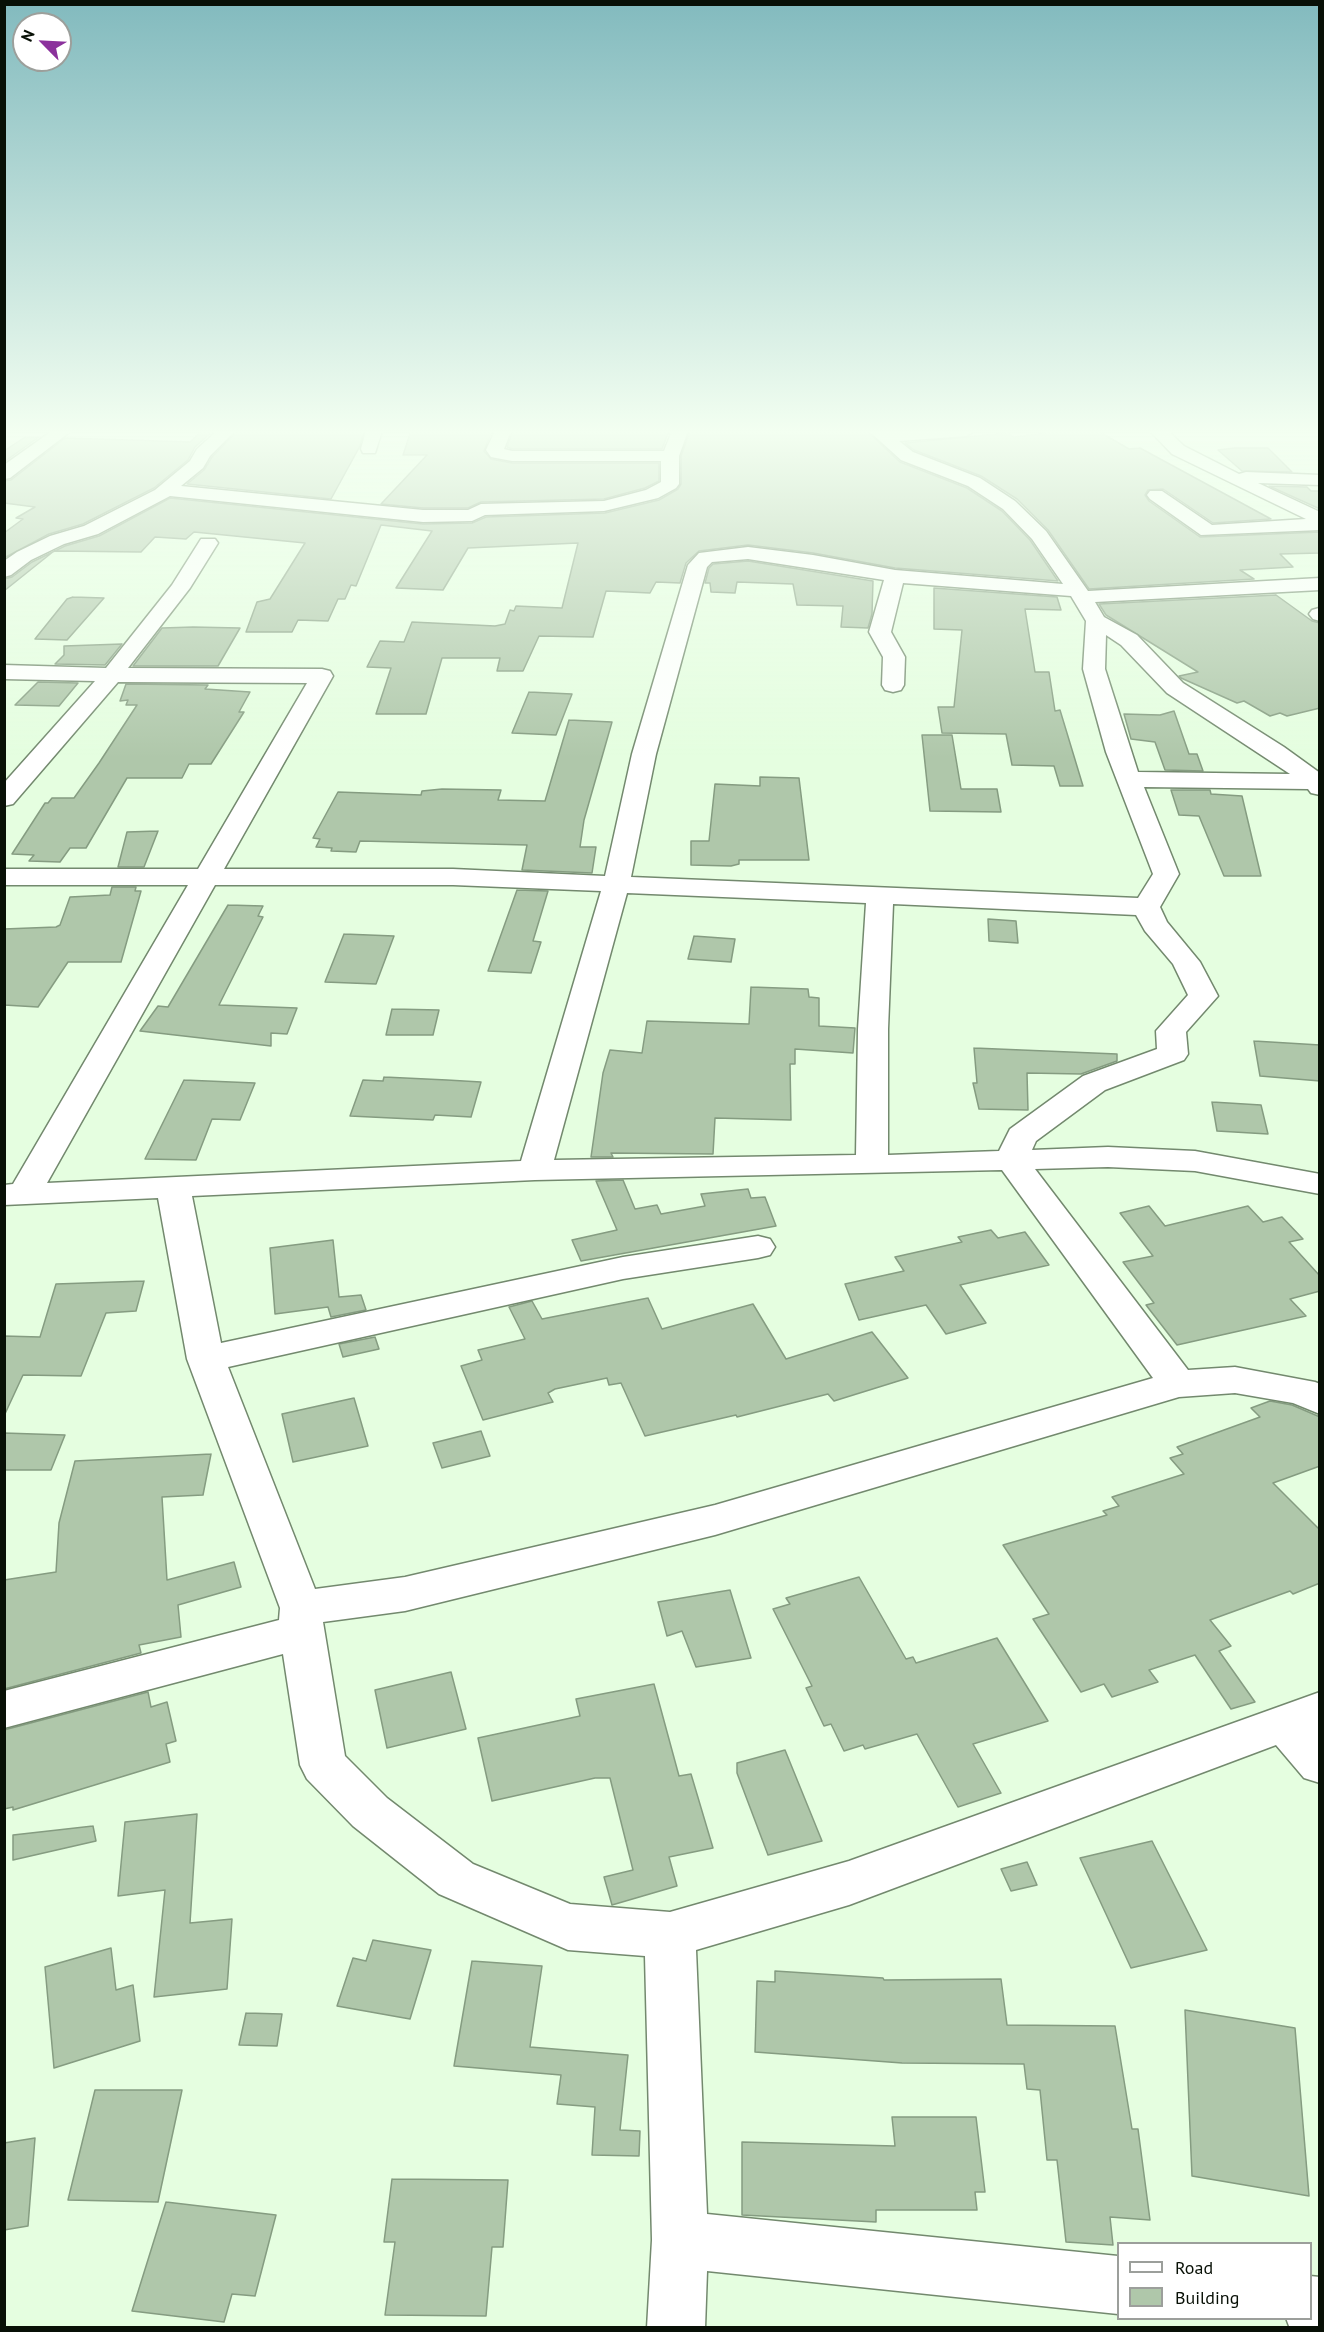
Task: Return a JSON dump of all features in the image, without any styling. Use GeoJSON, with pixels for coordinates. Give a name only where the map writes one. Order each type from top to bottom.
{"type":"FeatureCollection","features":[{"type":"Feature","properties":{"kind":"street"},"geometry":{"type":"LineString","coordinates":[[4,571],[24,556],[62,540]]}},
{"type":"Feature","properties":{"kind":"street"},"geometry":{"type":"LineString","coordinates":[[1042,540],[1096,621],[1129,640],[1175,688],[1276,752],[1318,784]]}},
{"type":"Feature","properties":{"kind":"street"},"geometry":{"type":"LineString","coordinates":[[4,799],[112,675],[180,588],[208,543]]}},
{"type":"Feature","properties":{"kind":"street"},"geometry":{"type":"LineString","coordinates":[[535,1170],[617,882],[644,754],[698,565],[706,557],[748,554],[813,561],[895,576],[1079,594],[1320,584]]}},
{"type":"Feature","properties":{"kind":"street"},"geometry":{"type":"LineString","coordinates":[[892,685],[894,657],[880,632],[895,576]]}},
{"type":"Feature","properties":{"kind":"street"},"geometry":{"type":"LineString","coordinates":[[1096,621],[1094,669],[1118,752],[1166,874],[1146,907]]}},
{"type":"Feature","properties":{"kind":"street"},"geometry":{"type":"LineString","coordinates":[[4,672],[322,676],[14,1195]]}},
{"type":"Feature","properties":{"kind":"street"},"geometry":{"type":"LineString","coordinates":[[1129,779],[1318,784]]}},
{"type":"Feature","properties":{"kind":"street"},"geometry":{"type":"LineString","coordinates":[[4,877],[453,877],[617,882],[1146,907]]}},
{"type":"Feature","properties":{"kind":"street"},"geometry":{"type":"LineString","coordinates":[[872,1165],[873,1029],[880,894]]}},
{"type":"Feature","properties":{"kind":"street"},"geometry":{"type":"LineString","coordinates":[[1012,1161],[1021,1136],[1094,1083],[1173,1054],[1172,1031],[1203,996],[1186,962],[1155,925],[1146,907]]}},
{"type":"Feature","properties":{"kind":"street"},"geometry":{"type":"LineString","coordinates":[[14,1195],[535,1170],[872,1165],[1108,1157],[1195,1161],[1320,1184]]}},
{"type":"Feature","properties":{"kind":"street"},"geometry":{"type":"LineString","coordinates":[[1012,1161],[1178,1384]]}},
{"type":"Feature","properties":{"kind":"street"},"geometry":{"type":"LineString","coordinates":[[174,1186],[206,1359],[301,1620],[323,1765],[370,1812],[456,1879],[568,1927],[670,1935],[849,1883],[1302,1716],[1320,1764]]}},
{"type":"Feature","properties":{"kind":"street"},"geometry":{"type":"LineString","coordinates":[[206,1359],[623,1268],[758,1247]]}},
{"type":"Feature","properties":{"kind":"street"},"geometry":{"type":"LineString","coordinates":[[4,1710],[301,1620],[715,1520],[1178,1384],[1235,1380],[1302,1391],[1320,1401]]}},
{"type":"Feature","properties":{"kind":"street"},"geometry":{"type":"LineString","coordinates":[[670,1935],[680,2240],[676,2328]]}},
{"type":"Feature","properties":{"kind":"street"},"geometry":{"type":"LineString","coordinates":[[680,2240],[1117,2285]]}},
{"type":"Feature","properties":{"kind":"building"},"geometry":{"type":"Polygon","coordinates":[[[4,540],[38,540],[4,558],[4,540]]]}},
{"type":"Feature","properties":{"kind":"building"},"geometry":{"type":"Polygon","coordinates":[[[86,540],[152,540],[141,552],[55,551],[86,540]]]}},
{"type":"Feature","properties":{"kind":"building"},"geometry":{"type":"Polygon","coordinates":[[[273,540],[375,540],[356,586],[351,585],[345,599],[338,599],[328,621],[298,620],[292,632],[246,632],[257,602],[270,599],[305,543],[273,540]]]}},
{"type":"Feature","properties":{"kind":"building"},"geometry":{"type":"Polygon","coordinates":[[[426,540],[1030,540],[1058,581],[895,568],[813,553],[748,545],[699,551],[686,563],[680,583],[656,582],[650,593],[606,591],[593,637],[539,636],[523,671],[497,671],[500,658],[442,658],[426,714],[376,714],[391,668],[367,667],[380,641],[404,642],[412,622],[495,626],[505,624],[510,610],[514,611],[516,606],[562,608],[578,543],[468,548],[443,590],[396,588],[426,540]]]}},
{"type":"Feature","properties":{"kind":"building"},"geometry":{"type":"Polygon","coordinates":[[[1055,540],[1320,540],[1320,553],[1280,554],[1293,567],[1240,570],[1254,579],[1089,589],[1055,540]]]}},
{"type":"Feature","properties":{"kind":"building"},"geometry":{"type":"Polygon","coordinates":[[[53,552],[4,591],[4,579],[12,577],[32,562],[53,552]]]}},
{"type":"Feature","properties":{"kind":"building"},"geometry":{"type":"Polygon","coordinates":[[[748,561],[873,581],[872,614],[868,628],[841,627],[843,606],[797,605],[793,584],[737,582],[735,593],[711,592],[710,583],[705,583],[709,568],[713,564],[748,561]]]}},
{"type":"Feature","properties":{"kind":"building"},"geometry":{"type":"Polygon","coordinates":[[[934,588],[1057,597],[1061,610],[1025,609],[1035,672],[1049,672],[1055,711],[1060,710],[1083,786],[1060,786],[1054,766],[1012,765],[1006,734],[942,733],[938,707],[954,707],[962,630],[934,629],[934,588]]]}},
{"type":"Feature","properties":{"kind":"building"},"geometry":{"type":"Polygon","coordinates":[[[1276,595],[1312,621],[1320,623],[1320,708],[1287,716],[1280,713],[1270,716],[1244,701],[1237,703],[1181,678],[1179,676],[1198,672],[1106,615],[1099,604],[1276,595]]]}},
{"type":"Feature","properties":{"kind":"building"},"geometry":{"type":"Polygon","coordinates":[[[73,597],[104,598],[67,640],[35,639],[67,599],[73,597]]]}},
{"type":"Feature","properties":{"kind":"building"},"geometry":{"type":"Polygon","coordinates":[[[162,628],[240,628],[218,666],[133,666],[162,628]]]}},
{"type":"Feature","properties":{"kind":"building"},"geometry":{"type":"Polygon","coordinates":[[[122,644],[105,665],[55,664],[64,655],[64,646],[122,644]]]}},
{"type":"Feature","properties":{"kind":"building"},"geometry":{"type":"Polygon","coordinates":[[[38,682],[78,683],[59,706],[15,705],[38,682]]]}},
{"type":"Feature","properties":{"kind":"building"},"geometry":{"type":"Polygon","coordinates":[[[126,684],[208,685],[205,689],[250,692],[239,712],[244,712],[211,764],[189,764],[182,778],[127,778],[86,848],[70,848],[60,862],[29,861],[34,855],[12,854],[45,803],[52,798],[74,798],[99,763],[137,705],[126,705],[128,700],[120,701],[126,684]]]}},
{"type":"Feature","properties":{"kind":"building"},"geometry":{"type":"Polygon","coordinates":[[[529,692],[572,694],[556,735],[512,733],[529,692]]]}},
{"type":"Feature","properties":{"kind":"building"},"geometry":{"type":"Polygon","coordinates":[[[1174,711],[1189,754],[1197,754],[1203,771],[1165,770],[1155,742],[1131,739],[1124,714],[1160,715],[1174,711]]]}},
{"type":"Feature","properties":{"kind":"building"},"geometry":{"type":"Polygon","coordinates":[[[569,720],[612,722],[584,820],[580,847],[596,847],[592,873],[522,870],[527,845],[360,841],[356,852],[331,851],[332,848],[316,847],[320,839],[313,838],[338,792],[421,795],[422,791],[442,789],[501,790],[498,800],[545,801],[569,720]]]}},
{"type":"Feature","properties":{"kind":"building"},"geometry":{"type":"Polygon","coordinates":[[[922,735],[952,735],[961,789],[997,789],[1001,812],[930,811],[922,735]]]}},
{"type":"Feature","properties":{"kind":"building"},"geometry":{"type":"Polygon","coordinates":[[[760,777],[799,778],[809,860],[739,860],[739,864],[731,866],[691,865],[691,841],[709,841],[715,784],[760,786],[760,777]]]}},
{"type":"Feature","properties":{"kind":"building"},"geometry":{"type":"Polygon","coordinates":[[[1171,790],[1210,790],[1211,794],[1242,796],[1261,876],[1224,876],[1199,816],[1179,815],[1171,790]]]}},
{"type":"Feature","properties":{"kind":"building"},"geometry":{"type":"Polygon","coordinates":[[[158,831],[144,867],[118,867],[127,832],[158,831]]]}},
{"type":"Feature","properties":{"kind":"building"},"geometry":{"type":"Polygon","coordinates":[[[112,887],[136,887],[135,891],[141,891],[121,962],[68,962],[38,1007],[4,1005],[4,929],[56,927],[60,925],[70,897],[110,895],[112,887]]]}},
{"type":"Feature","properties":{"kind":"building"},"geometry":{"type":"Polygon","coordinates":[[[517,890],[548,891],[533,941],[541,942],[531,973],[488,971],[517,890]]]}},
{"type":"Feature","properties":{"kind":"building"},"geometry":{"type":"Polygon","coordinates":[[[228,905],[263,906],[258,916],[263,917],[219,1005],[297,1008],[287,1034],[271,1033],[271,1046],[140,1031],[158,1006],[168,1007],[228,905]]]}},
{"type":"Feature","properties":{"kind":"building"},"geometry":{"type":"Polygon","coordinates":[[[988,919],[1016,921],[1018,943],[989,941],[988,919]]]}},
{"type":"Feature","properties":{"kind":"building"},"geometry":{"type":"Polygon","coordinates":[[[344,934],[394,936],[376,984],[325,982],[344,934]]]}},
{"type":"Feature","properties":{"kind":"building"},"geometry":{"type":"Polygon","coordinates":[[[694,936],[735,939],[731,962],[688,959],[694,936]]]}},
{"type":"Feature","properties":{"kind":"building"},"geometry":{"type":"Polygon","coordinates":[[[751,987],[808,989],[809,997],[819,998],[819,1026],[855,1028],[853,1053],[795,1049],[795,1064],[790,1064],[791,1120],[715,1118],[713,1154],[611,1153],[613,1157],[591,1157],[603,1073],[610,1050],[642,1053],[647,1021],[749,1024],[751,987]]]}},
{"type":"Feature","properties":{"kind":"building"},"geometry":{"type":"Polygon","coordinates":[[[392,1009],[439,1010],[433,1035],[386,1035],[392,1009]]]}},
{"type":"Feature","properties":{"kind":"building"},"geometry":{"type":"Polygon","coordinates":[[[1254,1041],[1320,1045],[1320,1081],[1260,1076],[1254,1041]]]}},
{"type":"Feature","properties":{"kind":"building"},"geometry":{"type":"Polygon","coordinates":[[[974,1048],[1117,1054],[1117,1061],[1081,1074],[1027,1073],[1028,1110],[979,1109],[973,1083],[977,1083],[974,1048]]]}},
{"type":"Feature","properties":{"kind":"building"},"geometry":{"type":"Polygon","coordinates":[[[384,1077],[481,1082],[471,1117],[435,1115],[433,1120],[350,1116],[363,1080],[383,1081],[384,1077]]]}},
{"type":"Feature","properties":{"kind":"building"},"geometry":{"type":"Polygon","coordinates":[[[184,1080],[255,1083],[240,1120],[212,1119],[196,1160],[145,1159],[184,1080]]]}},
{"type":"Feature","properties":{"kind":"building"},"geometry":{"type":"Polygon","coordinates":[[[1212,1102],[1261,1105],[1268,1134],[1217,1131],[1212,1102]]]}},
{"type":"Feature","properties":{"kind":"building"},"geometry":{"type":"Polygon","coordinates":[[[623,1180],[635,1209],[657,1205],[661,1214],[705,1206],[701,1194],[748,1189],[751,1198],[765,1197],[776,1226],[581,1261],[572,1240],[617,1230],[596,1181],[623,1180]]]}},
{"type":"Feature","properties":{"kind":"building"},"geometry":{"type":"Polygon","coordinates":[[[1149,1206],[1165,1226],[1248,1206],[1263,1222],[1282,1217],[1303,1239],[1289,1242],[1320,1276],[1320,1291],[1290,1299],[1306,1316],[1177,1345],[1146,1305],[1154,1303],[1123,1262],[1153,1256],[1120,1213],[1149,1206]]]}},
{"type":"Feature","properties":{"kind":"building"},"geometry":{"type":"Polygon","coordinates":[[[991,1230],[998,1238],[1025,1232],[1049,1265],[960,1285],[986,1323],[946,1334],[926,1305],[859,1320],[845,1284],[904,1271],[895,1257],[962,1242],[958,1237],[991,1230]]]}},
{"type":"Feature","properties":{"kind":"building"},"geometry":{"type":"Polygon","coordinates":[[[333,1240],[339,1297],[361,1295],[366,1310],[331,1317],[328,1307],[275,1314],[270,1248],[333,1240]]]}},
{"type":"Feature","properties":{"kind":"building"},"geometry":{"type":"Polygon","coordinates":[[[144,1281],[136,1311],[106,1313],[81,1376],[23,1375],[4,1416],[4,1336],[40,1337],[56,1284],[144,1281]]]}},
{"type":"Feature","properties":{"kind":"building"},"geometry":{"type":"Polygon","coordinates":[[[648,1298],[662,1329],[753,1304],[786,1359],[872,1332],[908,1378],[834,1401],[828,1394],[737,1417],[736,1415],[645,1436],[621,1383],[609,1385],[607,1378],[555,1389],[548,1393],[553,1402],[483,1420],[461,1366],[482,1360],[478,1350],[525,1339],[509,1307],[532,1301],[542,1319],[648,1298]]]}},
{"type":"Feature","properties":{"kind":"building"},"geometry":{"type":"Polygon","coordinates":[[[375,1337],[379,1349],[343,1357],[339,1344],[375,1337]]]}},
{"type":"Feature","properties":{"kind":"building"},"geometry":{"type":"Polygon","coordinates":[[[354,1398],[368,1446],[293,1462],[282,1414],[354,1398]]]}},
{"type":"Feature","properties":{"kind":"building"},"geometry":{"type":"Polygon","coordinates":[[[1270,1401],[1292,1405],[1320,1417],[1320,1466],[1273,1483],[1320,1530],[1320,1583],[1293,1594],[1290,1591],[1210,1620],[1231,1646],[1219,1651],[1255,1702],[1231,1709],[1195,1655],[1149,1670],[1158,1682],[1112,1697],[1104,1684],[1081,1692],[1033,1619],[1049,1614],[1003,1545],[1107,1515],[1103,1511],[1119,1506],[1112,1497],[1184,1474],[1170,1458],[1183,1454],[1177,1447],[1260,1417],[1251,1408],[1270,1401]]]}},
{"type":"Feature","properties":{"kind":"building"},"geometry":{"type":"Polygon","coordinates":[[[481,1431],[490,1456],[442,1468],[433,1443],[481,1431]]]}},
{"type":"Feature","properties":{"kind":"building"},"geometry":{"type":"Polygon","coordinates":[[[4,1433],[65,1435],[51,1470],[4,1470],[4,1433]]]}},
{"type":"Feature","properties":{"kind":"building"},"geometry":{"type":"Polygon","coordinates":[[[211,1454],[203,1495],[162,1497],[167,1580],[234,1562],[241,1587],[178,1605],[181,1637],[139,1645],[141,1653],[4,1689],[4,1580],[56,1572],[59,1523],[75,1461],[211,1454]]]}},
{"type":"Feature","properties":{"kind":"building"},"geometry":{"type":"Polygon","coordinates":[[[859,1577],[906,1659],[913,1657],[916,1663],[997,1638],[1048,1721],[973,1744],[1001,1793],[958,1807],[917,1734],[865,1749],[863,1745],[844,1751],[831,1724],[824,1726],[806,1688],[812,1686],[773,1609],[790,1604],[786,1598],[859,1577]]]}},
{"type":"Feature","properties":{"kind":"building"},"geometry":{"type":"Polygon","coordinates":[[[730,1590],[751,1658],[696,1667],[682,1631],[667,1636],[658,1602],[730,1590]]]}},
{"type":"Feature","properties":{"kind":"building"},"geometry":{"type":"Polygon","coordinates":[[[451,1672],[466,1729],[387,1748],[375,1690],[451,1672]]]}},
{"type":"Feature","properties":{"kind":"building"},"geometry":{"type":"Polygon","coordinates":[[[654,1684],[679,1776],[691,1774],[713,1848],[669,1857],[677,1886],[612,1905],[604,1877],[633,1870],[610,1778],[595,1778],[492,1801],[478,1738],[580,1716],[576,1699],[654,1684]]]}},
{"type":"Feature","properties":{"kind":"building"},"geometry":{"type":"Polygon","coordinates":[[[148,1692],[151,1707],[167,1702],[176,1741],[166,1744],[170,1762],[13,1810],[13,1807],[4,1809],[4,1730],[148,1692]]]}},
{"type":"Feature","properties":{"kind":"building"},"geometry":{"type":"Polygon","coordinates":[[[785,1750],[822,1841],[768,1855],[737,1773],[737,1763],[785,1750]]]}},
{"type":"Feature","properties":{"kind":"building"},"geometry":{"type":"Polygon","coordinates":[[[197,1814],[190,1923],[232,1919],[227,1989],[154,1997],[165,1890],[118,1896],[125,1822],[197,1814]]]}},
{"type":"Feature","properties":{"kind":"building"},"geometry":{"type":"Polygon","coordinates":[[[93,1826],[96,1841],[13,1860],[13,1835],[93,1826]]]}},
{"type":"Feature","properties":{"kind":"building"},"geometry":{"type":"Polygon","coordinates":[[[1152,1841],[1207,1950],[1131,1968],[1080,1858],[1152,1841]]]}},
{"type":"Feature","properties":{"kind":"building"},"geometry":{"type":"Polygon","coordinates":[[[1027,1862],[1037,1885],[1011,1891],[1001,1869],[1027,1862]]]}},
{"type":"Feature","properties":{"kind":"building"},"geometry":{"type":"Polygon","coordinates":[[[373,1940],[431,1950],[410,2019],[337,2006],[353,1958],[366,1961],[373,1940]]]}},
{"type":"Feature","properties":{"kind":"building"},"geometry":{"type":"Polygon","coordinates":[[[111,1948],[116,1990],[133,1985],[140,2041],[54,2068],[45,1967],[111,1948]]]}},
{"type":"Feature","properties":{"kind":"building"},"geometry":{"type":"Polygon","coordinates":[[[472,1961],[542,1966],[530,2047],[628,2055],[620,2130],[640,2131],[639,2156],[592,2155],[595,2107],[557,2104],[561,2075],[454,2066],[472,1961]]]}},
{"type":"Feature","properties":{"kind":"building"},"geometry":{"type":"Polygon","coordinates":[[[775,1971],[883,1978],[884,1980],[1001,1979],[1007,2025],[1115,2026],[1132,2129],[1138,2129],[1150,2220],[1110,2217],[1113,2245],[1066,2242],[1057,2160],[1047,2160],[1040,2090],[1027,2089],[1024,2064],[902,2063],[755,2052],[757,1981],[775,1982],[775,1971]]]}},
{"type":"Feature","properties":{"kind":"building"},"geometry":{"type":"Polygon","coordinates":[[[1185,2010],[1295,2028],[1309,2196],[1192,2176],[1185,2010]]]}},
{"type":"Feature","properties":{"kind":"building"},"geometry":{"type":"Polygon","coordinates":[[[246,2013],[282,2014],[277,2046],[239,2045],[246,2013]]]}},
{"type":"Feature","properties":{"kind":"building"},"geometry":{"type":"Polygon","coordinates":[[[95,2090],[182,2090],[158,2202],[68,2200],[95,2090]]]}},
{"type":"Feature","properties":{"kind":"building"},"geometry":{"type":"Polygon","coordinates":[[[892,2117],[976,2117],[985,2192],[975,2192],[977,2210],[876,2210],[876,2222],[742,2215],[742,2142],[895,2146],[892,2117]]]}},
{"type":"Feature","properties":{"kind":"building"},"geometry":{"type":"Polygon","coordinates":[[[35,2138],[28,2226],[4,2230],[4,2143],[35,2138]]]}},
{"type":"Feature","properties":{"kind":"building"},"geometry":{"type":"Polygon","coordinates":[[[392,2179],[508,2180],[503,2247],[492,2247],[486,2316],[385,2315],[395,2242],[384,2242],[392,2179]]]}},
{"type":"Feature","properties":{"kind":"building"},"geometry":{"type":"Polygon","coordinates":[[[166,2202],[276,2215],[255,2296],[232,2294],[224,2322],[132,2311],[166,2202]]]}}]}
